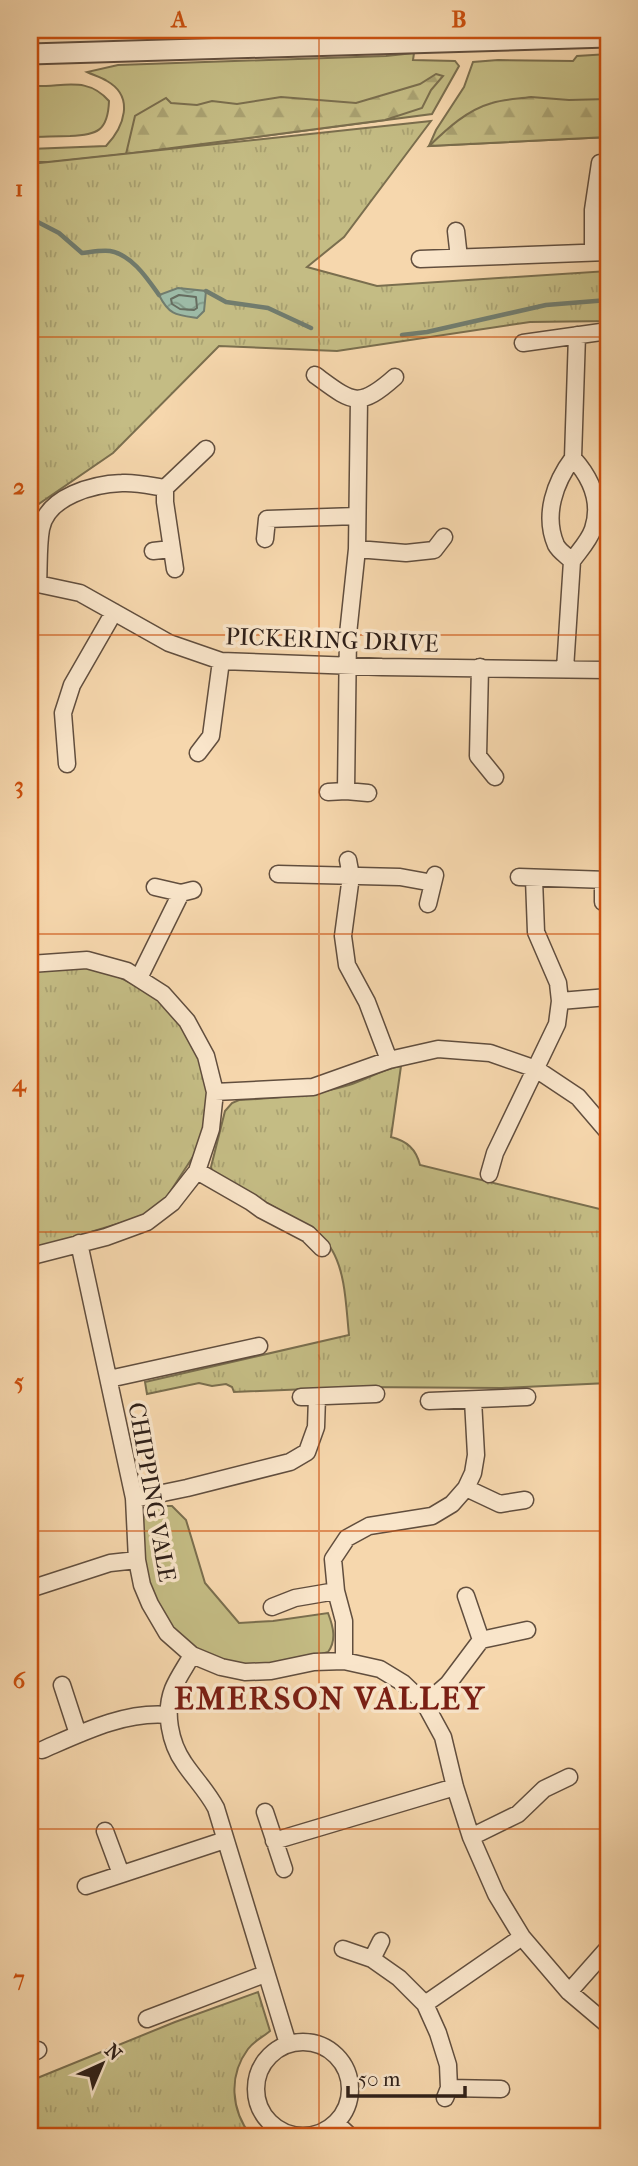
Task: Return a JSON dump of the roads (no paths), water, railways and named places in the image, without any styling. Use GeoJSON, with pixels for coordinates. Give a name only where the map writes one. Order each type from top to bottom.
{"type":"FeatureCollection","features":[{"type":"Feature","properties":{"kind":"street"},"geometry":{"type":"LineString","coordinates":[[30,54],[608,37]]}},
{"type":"Feature","properties":{"kind":"street"},"geometry":{"type":"LineString","coordinates":[[420,259],[601,252],[593,210],[602,174]]}},
{"type":"Feature","properties":{"kind":"street"},"geometry":{"type":"LineString","coordinates":[[456,231],[459,258]]}},
{"type":"Feature","properties":{"kind":"street"},"geometry":{"type":"LineString","coordinates":[[523,343],[608,331]]}},
{"type":"Feature","properties":{"kind":"street"},"geometry":{"type":"LineString","coordinates":[[572,561],[556,547],[551,522],[553,496],[562,473],[573,458],[577,335]]}},
{"type":"Feature","properties":{"kind":"street"},"geometry":{"type":"LineString","coordinates":[[316,375],[343,395],[359,400],[378,393],[396,377]]}},
{"type":"Feature","properties":{"kind":"street"},"geometry":{"type":"LineString","coordinates":[[346,790],[348,634],[357,549],[359,400]]}},
{"type":"Feature","properties":{"kind":"street"},"geometry":{"type":"LineString","coordinates":[[175,569],[165,488],[198,450]]}},
{"type":"Feature","properties":{"kind":"street"},"geometry":{"type":"LineString","coordinates":[[565,669],[572,561],[593,528],[596,509],[593,488],[586,472],[573,458]]}},
{"type":"Feature","properties":{"kind":"street"},"geometry":{"type":"LineString","coordinates":[[34,584],[41,527],[50,510],[69,496],[94,487],[123,482],[165,488]]}},
{"type":"Feature","properties":{"kind":"street"},"geometry":{"type":"LineString","coordinates":[[265,539],[267,519],[357,516]]}},
{"type":"Feature","properties":{"kind":"street"},"geometry":{"type":"LineString","coordinates":[[357,549],[406,554],[434,550],[444,537]]}},
{"type":"Feature","properties":{"kind":"street"},"geometry":{"type":"LineString","coordinates":[[153,551],[171,549]]}},
{"type":"Feature","properties":{"kind":"street","name":"PICKERING DRIVE"},"geometry":{"type":"LineString","coordinates":[[34,584],[80,593],[169,643],[221,661],[608,670]]}},
{"type":"Feature","properties":{"kind":"street"},"geometry":{"type":"LineString","coordinates":[[67,765],[55,714],[114,612]]}},
{"type":"Feature","properties":{"kind":"street"},"geometry":{"type":"LineString","coordinates":[[198,753],[211,736],[221,661]]}},
{"type":"Feature","properties":{"kind":"street"},"geometry":{"type":"LineString","coordinates":[[480,667],[478,756],[495,777]]}},
{"type":"Feature","properties":{"kind":"street"},"geometry":{"type":"LineString","coordinates":[[328,792],[346,790],[368,793]]}},
{"type":"Feature","properties":{"kind":"street"},"geometry":{"type":"LineString","coordinates":[[278,874],[349,868],[400,877],[435,877],[428,904]]}},
{"type":"Feature","properties":{"kind":"street"},"geometry":{"type":"LineString","coordinates":[[349,868],[343,936],[347,965],[367,1002],[389,1060]]}},
{"type":"Feature","properties":{"kind":"street"},"geometry":{"type":"LineString","coordinates":[[489,1174],[489,1150],[536,1069],[557,1024],[560,1001],[558,983],[536,932],[527,878],[605,881],[603,902]]}},
{"type":"Feature","properties":{"kind":"street"},"geometry":{"type":"LineString","coordinates":[[139,978],[187,892],[155,887]]}},
{"type":"Feature","properties":{"kind":"street"},"geometry":{"type":"LineString","coordinates":[[30,964],[88,960],[127,971],[163,994],[187,1021],[206,1056],[215,1092],[212,1129],[197,1171],[166,1197],[147,1222],[30,1259]]}},
{"type":"Feature","properties":{"kind":"street"},"geometry":{"type":"LineString","coordinates":[[560,1001],[608,998]]}},
{"type":"Feature","properties":{"kind":"street"},"geometry":{"type":"LineString","coordinates":[[215,1092],[313,1087],[389,1060],[438,1049],[490,1053],[536,1069],[578,1097],[608,1132]]}},
{"type":"Feature","properties":{"kind":"street"},"geometry":{"type":"LineString","coordinates":[[197,1171],[308,1234],[322,1248]]}},
{"type":"Feature","properties":{"kind":"street","name":"CHIPPING VALE"},"geometry":{"type":"LineString","coordinates":[[79,1243],[134,1499],[137,1560],[142,1585],[167,1633],[192,1655],[221,1667],[245,1672],[271,1671],[314,1662],[344,1661],[380,1669],[403,1683],[425,1704],[443,1737],[471,1837],[496,1894],[522,1937],[569,1992],[608,2025]]}},
{"type":"Feature","properties":{"kind":"street"},"geometry":{"type":"LineString","coordinates":[[223,1335],[228,1352]]}},
{"type":"Feature","properties":{"kind":"street"},"geometry":{"type":"LineString","coordinates":[[109,1379],[259,1346]]}},
{"type":"Feature","properties":{"kind":"street"},"geometry":{"type":"LineString","coordinates":[[134,1499],[290,1462],[307,1452],[316,1427],[309,1397],[376,1394]]}},
{"type":"Feature","properties":{"kind":"street"},"geometry":{"type":"LineString","coordinates":[[429,1401],[527,1397]]}},
{"type":"Feature","properties":{"kind":"street"},"geometry":{"type":"LineString","coordinates":[[344,1661],[344,1621],[336,1591],[333,1559],[347,1538],[369,1525],[432,1516],[453,1504],[466,1489],[473,1473],[476,1455],[473,1400]]}},
{"type":"Feature","properties":{"kind":"street"},"geometry":{"type":"LineString","coordinates":[[466,1489],[500,1504],[524,1500]]}},
{"type":"Feature","properties":{"kind":"street"},"geometry":{"type":"LineString","coordinates":[[30,1586],[110,1563],[137,1560]]}},
{"type":"Feature","properties":{"kind":"street"},"geometry":{"type":"LineString","coordinates":[[271,1607],[295,1598],[336,1591]]}},
{"type":"Feature","properties":{"kind":"street"},"geometry":{"type":"LineString","coordinates":[[466,1596],[481,1640]]}},
{"type":"Feature","properties":{"kind":"street"},"geometry":{"type":"LineString","coordinates":[[425,1704],[449,1684],[481,1640],[527,1630]]}},
{"type":"Feature","properties":{"kind":"street"},"geometry":{"type":"LineString","coordinates":[[192,1655],[172,1691],[168,1715],[172,1738],[182,1761],[216,1808],[288,2044]]}},
{"type":"Feature","properties":{"kind":"street"},"geometry":{"type":"LineString","coordinates":[[62,1685],[78,1734]]}},
{"type":"Feature","properties":{"kind":"street"},"geometry":{"type":"LineString","coordinates":[[42,1750],[78,1734],[139,1715],[168,1715]]}},
{"type":"Feature","properties":{"kind":"street"},"geometry":{"type":"LineString","coordinates":[[471,1837],[518,1814],[544,1789],[569,1777]]}},
{"type":"Feature","properties":{"kind":"street"},"geometry":{"type":"LineString","coordinates":[[274,1841],[455,1787]]}},
{"type":"Feature","properties":{"kind":"street"},"geometry":{"type":"LineString","coordinates":[[265,1812],[284,1869]]}},
{"type":"Feature","properties":{"kind":"street"},"geometry":{"type":"LineString","coordinates":[[105,1831],[121,1874]]}},
{"type":"Feature","properties":{"kind":"street"},"geometry":{"type":"LineString","coordinates":[[86,1886],[225,1840]]}},
{"type":"Feature","properties":{"kind":"street"},"geometry":{"type":"LineString","coordinates":[[425,2004],[522,1937]]}},
{"type":"Feature","properties":{"kind":"street"},"geometry":{"type":"LineString","coordinates":[[372,1959],[381,1941]]}},
{"type":"Feature","properties":{"kind":"street"},"geometry":{"type":"LineString","coordinates":[[569,1992],[608,1948]]}},
{"type":"Feature","properties":{"kind":"street"},"geometry":{"type":"LineString","coordinates":[[343,1949],[372,1959],[399,1978],[425,2004],[448,2065],[447,2093],[501,2089]]}},
{"type":"Feature","properties":{"kind":"street"},"geometry":{"type":"LineString","coordinates":[[147,2019],[265,1974]]}},
{"type":"Feature","properties":{"kind":"street"},"geometry":{"type":"LineString","coordinates":[[171,1992],[177,2008]]}},
{"type":"Feature","properties":{"kind":"street"},"geometry":{"type":"LineString","coordinates":[[304,2042],[320,2045],[333,2052],[343,2064],[349,2079],[350,2095],[345,2110],[336,2123],[323,2132],[309,2136],[293,2135],[279,2129],[267,2119],[259,2106],[256,2091],[264,2062],[275,2051],[288,2044],[304,2042]]}},
{"type":"Feature","properties":{"kind":"street"},"geometry":{"type":"LineString","coordinates":[[336,2123],[350,2136]]}},
{"type":"Feature","properties":{"kind":"water"},"geometry":{"type":"Polygon","coordinates":[[[178,288],[206,291],[204,311],[197,318],[174,313],[166,307],[159,295],[178,288]]]}},
{"type":"Feature","properties":{"kind":"waterway"},"geometry":{"type":"LineString","coordinates":[[30,218],[59,233],[82,253],[110,251],[125,257],[138,268],[159,295]]}},
{"type":"Feature","properties":{"kind":"waterway"},"geometry":{"type":"LineString","coordinates":[[206,291],[226,302],[268,308],[311,328]]}},
{"type":"Feature","properties":{"kind":"waterway"},"geometry":{"type":"LineString","coordinates":[[402,335],[427,332],[546,305],[608,300]]}},
{"type":"Feature","properties":{"kind":"district","name":"EMERSON VALLEY"},"geometry":{"type":"Point","coordinates":[330,1698]}}]}
